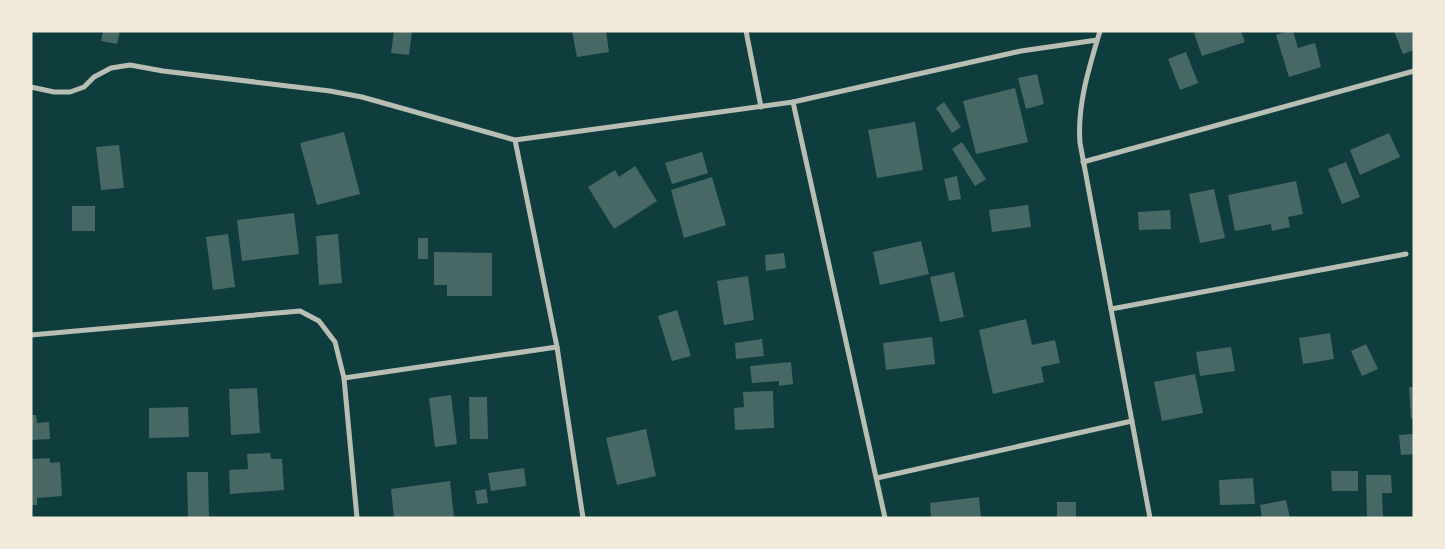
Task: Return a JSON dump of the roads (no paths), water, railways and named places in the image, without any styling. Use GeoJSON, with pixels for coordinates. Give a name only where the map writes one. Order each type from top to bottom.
{"type":"FeatureCollection","features":[{"type":"Feature","properties":{"kind":"street"},"geometry":{"type":"LineString","coordinates":[[746,31],[762,107]]}},
{"type":"Feature","properties":{"kind":"street"},"geometry":{"type":"LineString","coordinates":[[1100,31],[1081,103],[1078,123],[1083,162],[1150,518]]}},
{"type":"Feature","properties":{"kind":"street"},"geometry":{"type":"LineString","coordinates":[[31,87],[54,92],[70,92],[84,87],[94,77],[111,68],[130,65],[330,91],[362,97],[515,140],[793,102],[1020,52],[1097,40]]}},
{"type":"Feature","properties":{"kind":"street"},"geometry":{"type":"LineString","coordinates":[[1083,162],[1414,71]]}},
{"type":"Feature","properties":{"kind":"street"},"geometry":{"type":"LineString","coordinates":[[793,102],[885,518]]}},
{"type":"Feature","properties":{"kind":"street"},"geometry":{"type":"LineString","coordinates":[[515,140],[557,347],[583,518]]}},
{"type":"Feature","properties":{"kind":"street"},"geometry":{"type":"LineString","coordinates":[[1111,309],[1406,254]]}},
{"type":"Feature","properties":{"kind":"street"},"geometry":{"type":"LineString","coordinates":[[31,335],[300,311],[320,322],[335,342],[344,378],[356,518]]}},
{"type":"Feature","properties":{"kind":"street"},"geometry":{"type":"LineString","coordinates":[[344,378],[557,347]]}},
{"type":"Feature","properties":{"kind":"street"},"geometry":{"type":"LineString","coordinates":[[877,478],[1132,421]]}}]}
